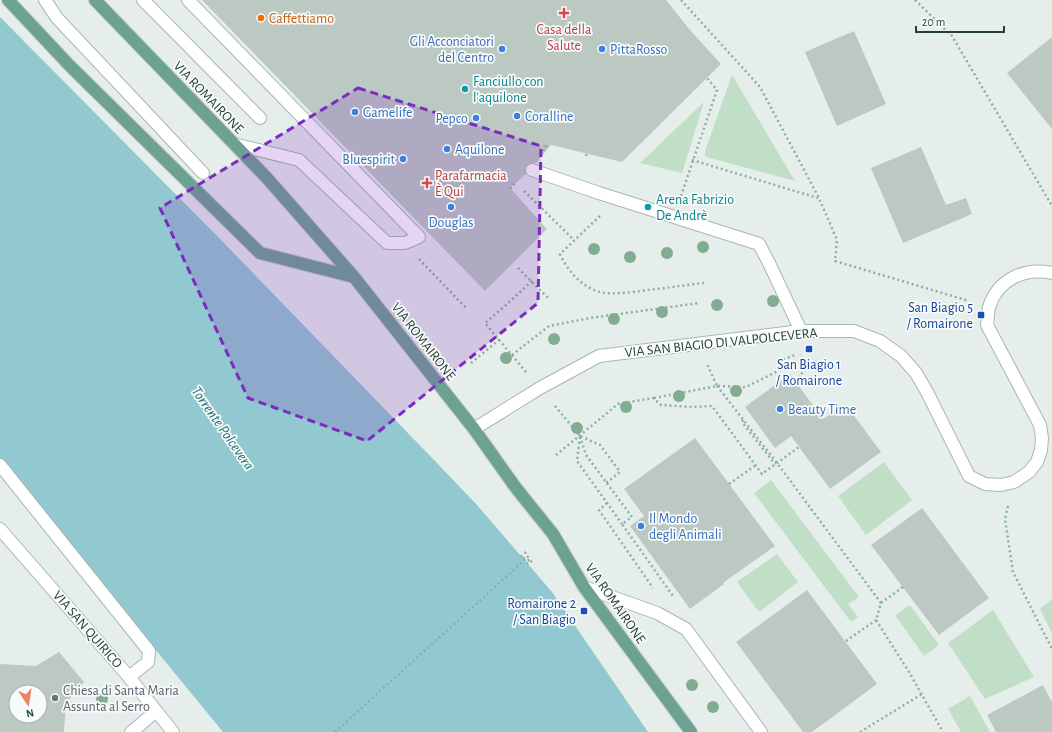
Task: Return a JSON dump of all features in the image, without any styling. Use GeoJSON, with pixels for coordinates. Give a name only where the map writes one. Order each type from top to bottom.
{"type":"FeatureCollection","features":[{"type":"Feature","properties":{"kind":"main road"},"geometry":{"type":"LineString","coordinates":[[8,0],[70,66],[260,253],[354,277]]}},
{"type":"Feature","properties":{"kind":"main road","name":"VIA ROMAIRONE"},"geometry":{"type":"LineString","coordinates":[[95,0],[266,177],[354,277],[474,429],[516,488],[553,534],[584,587],[691,732]]}},
{"type":"Feature","properties":{"kind":"street"},"geometry":{"type":"LineString","coordinates":[[45,0],[57,18],[203,173]]}},
{"type":"Feature","properties":{"kind":"street"},"geometry":{"type":"LineString","coordinates":[[143,0],[260,118]]}},
{"type":"Feature","properties":{"kind":"street"},"geometry":{"type":"LineString","coordinates":[[188,0],[419,238],[405,244],[387,243],[299,160],[234,144]]}},
{"type":"Feature","properties":{"kind":"street"},"geometry":{"type":"LineString","coordinates":[[532,170],[617,199],[759,244],[801,331]]}},
{"type":"Feature","properties":{"kind":"street","name":"VIA SAN BIAGIO DI VALPOLCEVERA"},"geometry":{"type":"LineString","coordinates":[[474,429],[540,388],[599,356],[801,331],[854,331],[880,341],[901,356],[916,373],[969,476],[985,484],[1001,485],[1014,482],[1029,472],[1037,462],[1041,450],[1042,438],[1040,425],[987,326],[989,308],[996,293],[1011,278],[1034,271],[1052,273]]}},
{"type":"Feature","properties":{"kind":"street"},"geometry":{"type":"LineString","coordinates":[[0,465],[149,651],[148,662],[129,677]]}},
{"type":"Feature","properties":{"kind":"street","name":"VIA SAN QUIRICO"},"geometry":{"type":"LineString","coordinates":[[0,529],[129,677],[174,732]]}},
{"type":"Feature","properties":{"kind":"street"},"geometry":{"type":"LineString","coordinates":[[584,587],[657,613],[686,629],[761,732]]}},
{"type":"Feature","properties":{"kind":"street"},"geometry":{"type":"LineString","coordinates":[[133,731],[156,711]]}},
{"type":"Feature","properties":{"kind":"path"},"geometry":{"type":"LineString","coordinates":[[681,0],[760,87],[819,198],[837,240],[835,261],[989,308]]}},
{"type":"Feature","properties":{"kind":"path"},"geometry":{"type":"LineString","coordinates":[[915,0],[952,36],[1052,206]]}},
{"type":"Feature","properties":{"kind":"path"},"geometry":{"type":"LineString","coordinates":[[686,181],[716,90],[707,78]]}},
{"type":"Feature","properties":{"kind":"path"},"geometry":{"type":"LineString","coordinates":[[692,160],[819,198]]}},
{"type":"Feature","properties":{"kind":"path"},"geometry":{"type":"LineString","coordinates":[[519,186],[574,240]]}},
{"type":"Feature","properties":{"kind":"path"},"geometry":{"type":"LineString","coordinates":[[617,199],[560,254],[569,271],[576,278],[586,286],[605,293],[624,293],[704,283]]}},
{"type":"Feature","properties":{"kind":"path"},"geometry":{"type":"LineString","coordinates":[[405,244],[467,309]]}},
{"type":"Feature","properties":{"kind":"path"},"geometry":{"type":"LineString","coordinates":[[518,268],[550,300]]}},
{"type":"Feature","properties":{"kind":"path"},"geometry":{"type":"LineString","coordinates":[[528,374],[485,323],[532,282]]}},
{"type":"Feature","properties":{"kind":"path"},"geometry":{"type":"LineString","coordinates":[[512,355],[549,326],[590,318],[699,303]]}},
{"type":"Feature","properties":{"kind":"path"},"geometry":{"type":"LineString","coordinates":[[471,363],[500,340]]}},
{"type":"Feature","properties":{"kind":"path"},"geometry":{"type":"LineString","coordinates":[[795,381],[802,375],[801,354]]}},
{"type":"Feature","properties":{"kind":"path"},"geometry":{"type":"LineString","coordinates":[[556,455],[618,404],[717,386],[746,387],[786,367],[784,359],[796,355]]}},
{"type":"Feature","properties":{"kind":"path"},"geometry":{"type":"LineString","coordinates":[[706,363],[717,386],[777,463],[881,604]]}},
{"type":"Feature","properties":{"kind":"path"},"geometry":{"type":"LineString","coordinates":[[653,398],[661,405],[692,407],[712,406],[762,474],[799,447]]}},
{"type":"Feature","properties":{"kind":"path"},"geometry":{"type":"LineString","coordinates":[[555,406],[580,436],[586,455],[632,517],[622,524]]}},
{"type":"Feature","properties":{"kind":"path"},"geometry":{"type":"LineString","coordinates":[[580,436],[600,445],[620,472],[606,482]]}},
{"type":"Feature","properties":{"kind":"path"},"geometry":{"type":"LineString","coordinates":[[580,436],[577,461],[674,597]]}},
{"type":"Feature","properties":{"kind":"path"},"geometry":{"type":"LineString","coordinates":[[729,484],[756,465]]}},
{"type":"Feature","properties":{"kind":"path"},"geometry":{"type":"LineString","coordinates":[[1014,482],[1005,519],[1013,572],[1052,649]]}},
{"type":"Feature","properties":{"kind":"path"},"geometry":{"type":"LineString","coordinates":[[607,503],[599,510],[655,590]]}},
{"type":"Feature","properties":{"kind":"path"},"geometry":{"type":"LineString","coordinates":[[526,552],[521,557],[523,559],[527,556],[528,557]]}},
{"type":"Feature","properties":{"kind":"path"},"geometry":{"type":"LineString","coordinates":[[528,557],[530,559],[526,562],[528,564],[533,560]]}},
{"type":"Feature","properties":{"kind":"path"},"geometry":{"type":"LineString","coordinates":[[334,732],[528,557]]}},
{"type":"Feature","properties":{"kind":"path"},"geometry":{"type":"LineString","coordinates":[[846,641],[876,620],[881,604],[903,587]]}},
{"type":"Feature","properties":{"kind":"path"},"geometry":{"type":"LineString","coordinates":[[876,620],[909,672],[943,732]]}},
{"type":"Feature","properties":{"kind":"path"},"geometry":{"type":"LineString","coordinates":[[860,732],[922,694]]}},
{"type":"Feature","properties":{"kind":"highlighted area"},"geometry":{"type":"Polygon","coordinates":[[[358,88],[541,146],[538,303],[367,441],[248,398],[160,208],[358,88]]]}},
{"type":"Feature","properties":{"kind":"green space"},"geometry":{"type":"Polygon","coordinates":[[[732,75],[795,181],[705,156],[705,151],[732,75]]]}},
{"type":"Feature","properties":{"kind":"green space"},"geometry":{"type":"Polygon","coordinates":[[[704,102],[682,173],[640,163],[704,102]]]}},
{"type":"Feature","properties":{"kind":"green space"},"geometry":{"type":"Polygon","coordinates":[[[884,462],[912,500],[866,535],[838,496],[884,462]]]}},
{"type":"Feature","properties":{"kind":"green space"},"geometry":{"type":"Polygon","coordinates":[[[771,480],[859,597],[848,604],[858,617],[851,622],[754,493],[771,480]]]}},
{"type":"Feature","properties":{"kind":"green space"},"geometry":{"type":"Polygon","coordinates":[[[777,554],[798,582],[759,612],[737,582],[777,554]]]}},
{"type":"Feature","properties":{"kind":"green space"},"geometry":{"type":"Polygon","coordinates":[[[1052,599],[1052,633],[1040,609],[1052,599]]]}},
{"type":"Feature","properties":{"kind":"green space"},"geometry":{"type":"Polygon","coordinates":[[[910,605],[939,645],[924,656],[895,615],[910,605]]]}},
{"type":"Feature","properties":{"kind":"green space"},"geometry":{"type":"Polygon","coordinates":[[[993,610],[1034,677],[985,699],[948,643],[993,610]]]}},
{"type":"Feature","properties":{"kind":"green space"},"geometry":{"type":"Polygon","coordinates":[[[970,696],[990,732],[961,732],[948,709],[970,696]]]}},
{"type":"Feature","properties":{"kind":"water","name":"Torrente Polcevera"},"geometry":{"type":"Polygon","coordinates":[[[0,17],[224,243],[477,505],[552,592],[648,732],[223,732],[27,493],[0,463],[0,17]]]}},
{"type":"Feature","properties":{"kind":"building","name":"Aquilone"},"geometry":{"type":"Polygon","coordinates":[[[202,0],[666,0],[690,30],[721,64],[622,162],[551,145],[536,163],[527,165],[525,168],[526,174],[510,188],[547,229],[485,291],[202,0]]]}},
{"type":"Feature","properties":{"kind":"building"},"geometry":{"type":"Polygon","coordinates":[[[854,31],[886,104],[837,126],[805,52],[854,31]]]}},
{"type":"Feature","properties":{"kind":"building"},"geometry":{"type":"Polygon","coordinates":[[[1052,37],[1052,129],[1007,73],[1052,37]]]}},
{"type":"Feature","properties":{"kind":"building"},"geometry":{"type":"Polygon","coordinates":[[[921,147],[946,205],[966,198],[972,214],[903,243],[871,168],[921,147]]]}},
{"type":"Feature","properties":{"kind":"building"},"geometry":{"type":"Polygon","coordinates":[[[790,374],[823,419],[841,407],[848,416],[852,413],[881,452],[830,489],[791,436],[775,448],[745,407],[790,374]]]}},
{"type":"Feature","properties":{"kind":"building"},"geometry":{"type":"Polygon","coordinates":[[[695,438],[775,546],[723,583],[724,584],[690,609],[630,526],[644,516],[624,489],[695,438]]]}},
{"type":"Feature","properties":{"kind":"building"},"geometry":{"type":"Polygon","coordinates":[[[922,508],[989,598],[939,635],[871,545],[922,508]]]}},
{"type":"Feature","properties":{"kind":"building"},"geometry":{"type":"Polygon","coordinates":[[[807,590],[877,684],[812,732],[803,732],[736,642],[807,590]]]}},
{"type":"Feature","properties":{"kind":"building","name":"Chiesa di Santa Maria Assunta al Serro"},"geometry":{"type":"Polygon","coordinates":[[[59,652],[84,682],[66,703],[64,732],[0,732],[0,664],[36,666],[59,652]]]}},
{"type":"Feature","properties":{"kind":"building"},"geometry":{"type":"Polygon","coordinates":[[[1043,685],[1052,702],[1052,732],[996,732],[987,715],[1043,685]]]}},
{"type":"Feature","properties":{"kind":"place","name":"Casa della Salute"},"geometry":{"type":"Point","coordinates":[564,13]}},
{"type":"Feature","properties":{"kind":"place","name":"Caffettiamo"},"geometry":{"type":"Point","coordinates":[261,18]}},
{"type":"Feature","properties":{"kind":"place","name":"Gli Acconciatori del Centro"},"geometry":{"type":"Point","coordinates":[502,49]}},
{"type":"Feature","properties":{"kind":"place","name":"PittaRosso"},"geometry":{"type":"Point","coordinates":[602,49]}},
{"type":"Feature","properties":{"kind":"place","name":"Fanciullo con l'aquilone"},"geometry":{"type":"Point","coordinates":[465,89]}},
{"type":"Feature","properties":{"kind":"place","name":"Gamelife"},"geometry":{"type":"Point","coordinates":[355,112]}},
{"type":"Feature","properties":{"kind":"place","name":"Coralline"},"geometry":{"type":"Point","coordinates":[517,116]}},
{"type":"Feature","properties":{"kind":"place","name":"Pepco"},"geometry":{"type":"Point","coordinates":[476,118]}},
{"type":"Feature","properties":{"kind":"place","name":"Aquilone"},"geometry":{"type":"Point","coordinates":[447,149]}},
{"type":"Feature","properties":{"kind":"place","name":"Bluespirit"},"geometry":{"type":"Point","coordinates":[403,159]}},
{"type":"Feature","properties":{"kind":"place","name":"Parafarmacia È Qui"},"geometry":{"type":"Point","coordinates":[427,183]}},
{"type":"Feature","properties":{"kind":"place","name":"Douglas"},"geometry":{"type":"Point","coordinates":[451,207]}},
{"type":"Feature","properties":{"kind":"place","name":"Arena Fabrizio De Andrè"},"geometry":{"type":"Point","coordinates":[648,207]}},
{"type":"Feature","properties":{"kind":"place","name":"San Biagio 5 / Romairone"},"geometry":{"type":"Point","coordinates":[981,315]}},
{"type":"Feature","properties":{"kind":"place","name":"San Biagio 1 / Romairone"},"geometry":{"type":"Point","coordinates":[809,349]}},
{"type":"Feature","properties":{"kind":"place","name":"Beauty Time"},"geometry":{"type":"Point","coordinates":[780,409]}},
{"type":"Feature","properties":{"kind":"place","name":"Il Mondo degli Animali"},"geometry":{"type":"Point","coordinates":[641,526]}},
{"type":"Feature","properties":{"kind":"place","name":"Romairone 2 / San Biagio"},"geometry":{"type":"Point","coordinates":[584,611]}},
{"type":"Feature","properties":{"kind":"place","name":"Chiesa di Santa Maria Assunta al Serro"},"geometry":{"type":"Point","coordinates":[55,698]}}]}
